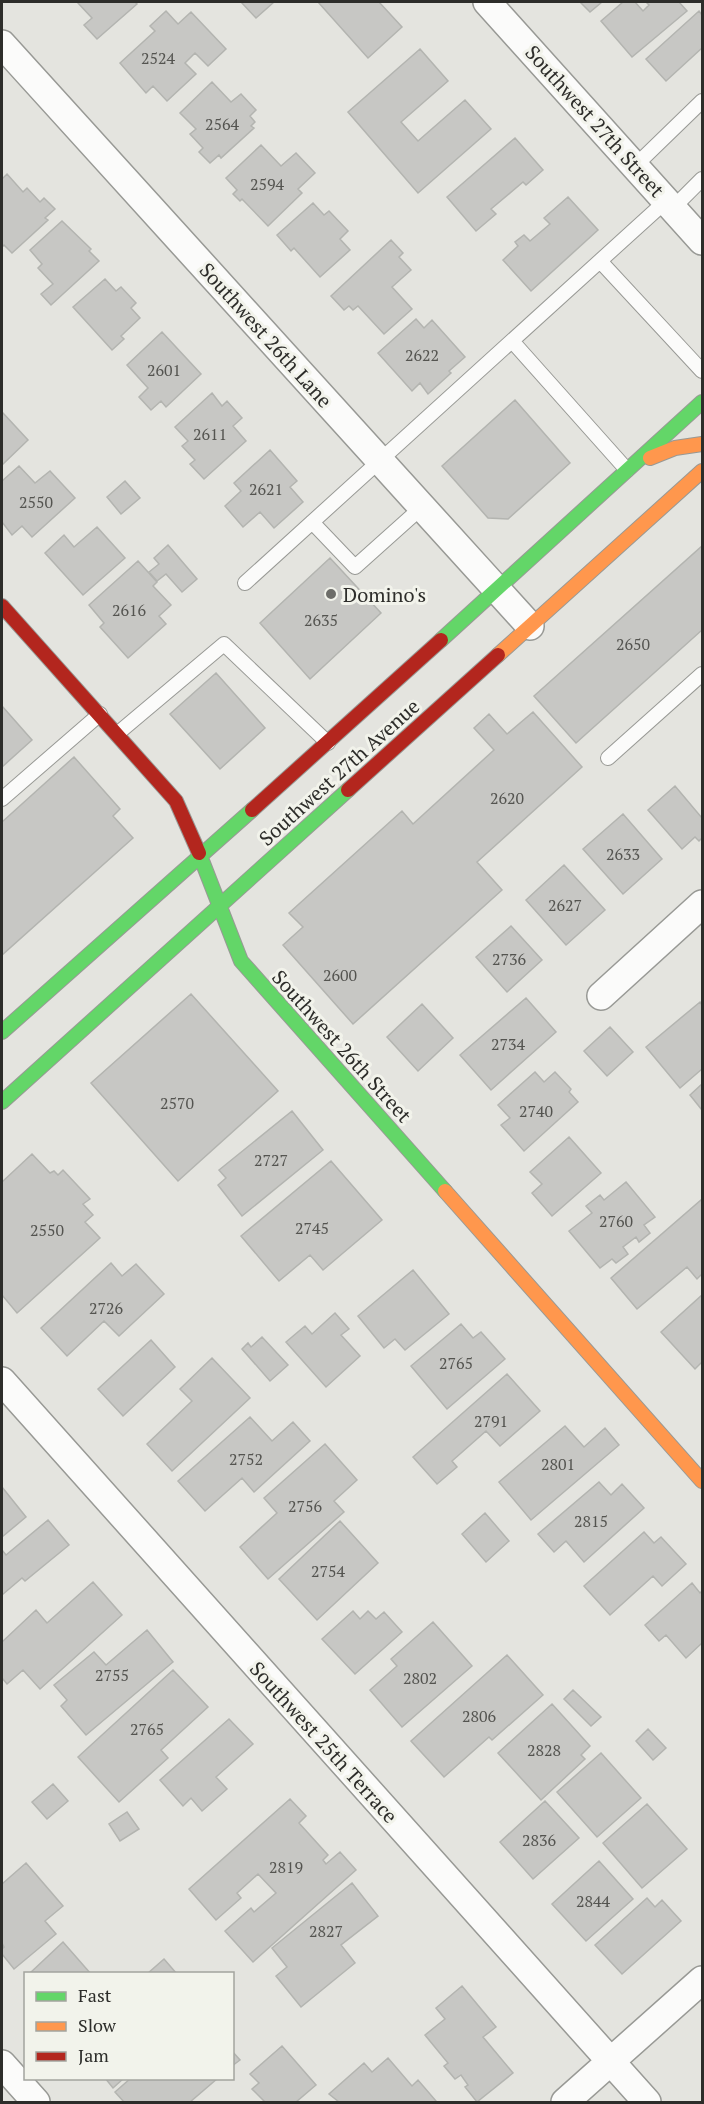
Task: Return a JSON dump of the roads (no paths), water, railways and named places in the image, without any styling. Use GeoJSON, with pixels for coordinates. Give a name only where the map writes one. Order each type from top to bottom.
{"type":"FeatureCollection","features":[{"type":"Feature","properties":{"kind":"main road","name":"Southwest 27th Avenue"},"geometry":{"type":"LineString","coordinates":[[2,1032],[328,742],[702,402]]}},
{"type":"Feature","properties":{"kind":"main road"},"geometry":{"type":"LineString","coordinates":[[627,470],[665,451],[688,444],[702,444]]}},
{"type":"Feature","properties":{"kind":"main road","name":"Southwest 27th Avenue"},"geometry":{"type":"LineString","coordinates":[[2,1102],[702,471]]}},
{"type":"Feature","properties":{"kind":"main road","name":"Southwest 26th Street"},"geometry":{"type":"LineString","coordinates":[[2,606],[176,801],[200,855],[241,961],[702,1481]]}},
{"type":"Feature","properties":{"kind":"street","name":"Southwest 27th Street"},"geometry":{"type":"LineString","coordinates":[[487,2],[702,241]]}},
{"type":"Feature","properties":{"kind":"street","name":"Southwest 26th Lane"},"geometry":{"type":"LineString","coordinates":[[2,44],[530,626]]}},
{"type":"Feature","properties":{"kind":"street"},"geometry":{"type":"LineString","coordinates":[[600,996],[702,904]]}},
{"type":"Feature","properties":{"kind":"street","name":"Southwest 25th Terrace"},"geometry":{"type":"LineString","coordinates":[[2,1381],[647,2103]]}},
{"type":"Feature","properties":{"kind":"street"},"geometry":{"type":"LineString","coordinates":[[565,2103],[702,1980]]}},
{"type":"Feature","properties":{"kind":"street"},"geometry":{"type":"LineString","coordinates":[[2,2064],[36,2103]]}},
{"type":"Feature","properties":{"kind":"lane"},"geometry":{"type":"LineString","coordinates":[[635,166],[702,101]]}},
{"type":"Feature","properties":{"kind":"lane"},"geometry":{"type":"LineString","coordinates":[[245,583],[600,261],[702,179]]}},
{"type":"Feature","properties":{"kind":"lane"},"geometry":{"type":"LineString","coordinates":[[600,261],[702,371]]}},
{"type":"Feature","properties":{"kind":"lane"},"geometry":{"type":"LineString","coordinates":[[512,341],[627,470]]}},
{"type":"Feature","properties":{"kind":"lane"},"geometry":{"type":"LineString","coordinates":[[312,522],[355,567],[422,507]]}},
{"type":"Feature","properties":{"kind":"lane"},"geometry":{"type":"LineString","coordinates":[[117,734],[224,644],[328,742]]}},
{"type":"Feature","properties":{"kind":"lane"},"geometry":{"type":"LineString","coordinates":[[608,758],[702,674]]}},
{"type":"Feature","properties":{"kind":"lane"},"geometry":{"type":"LineString","coordinates":[[2,799],[99,714]]}},
{"type":"Feature","properties":{"kind":"place","name":"Domino's"},"geometry":{"type":"Point","coordinates":[331,594]}}]}
